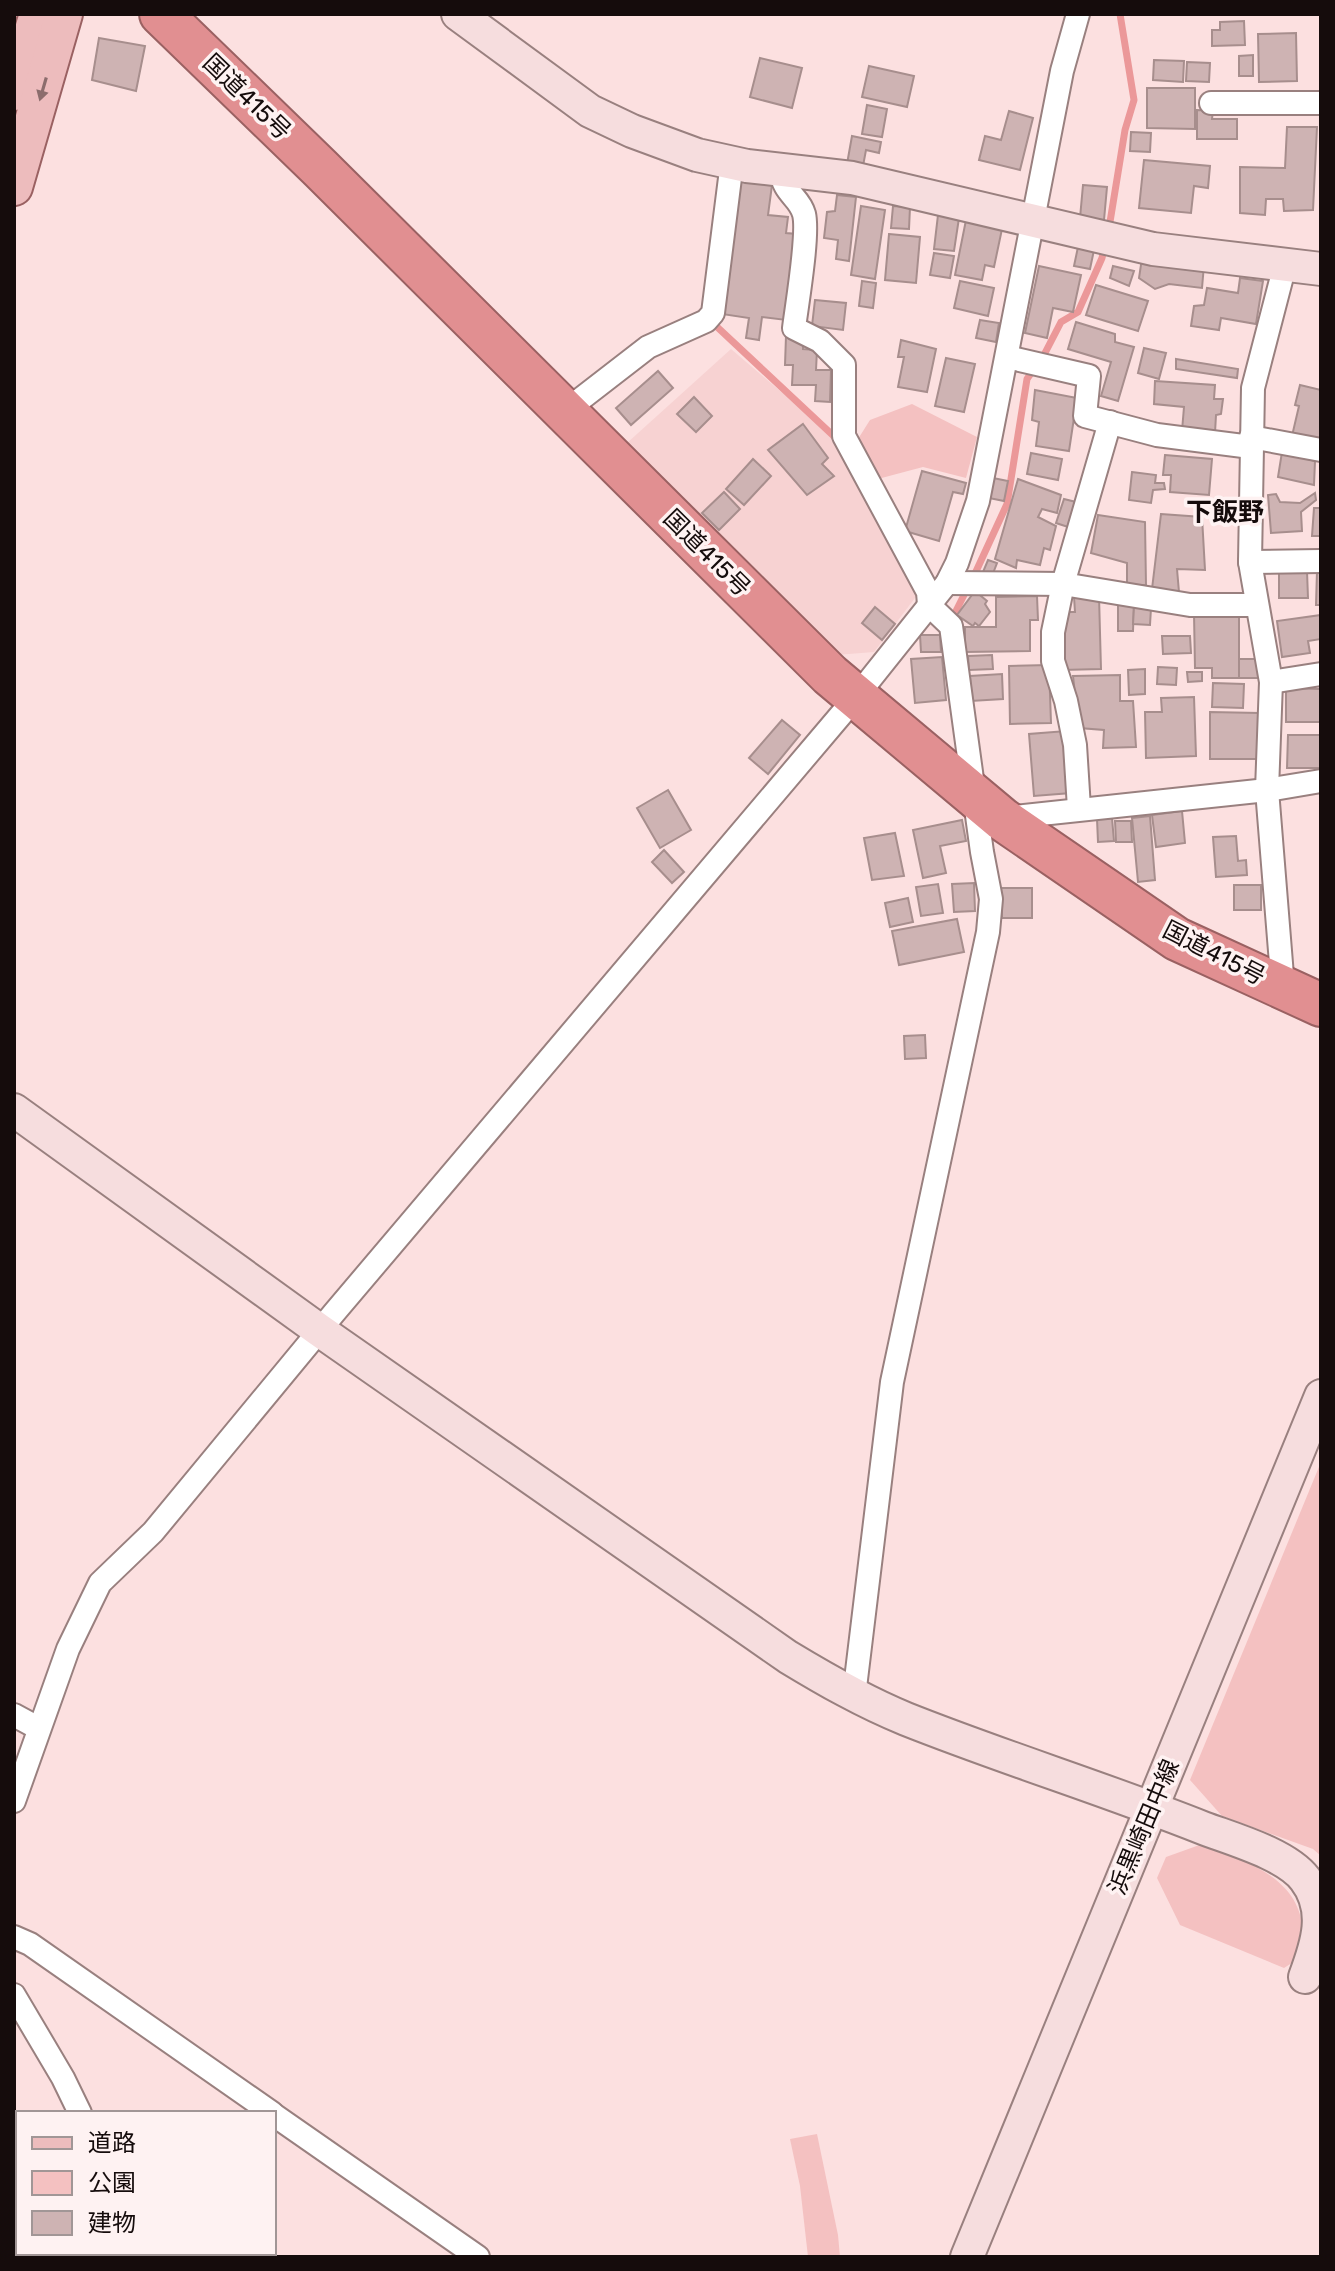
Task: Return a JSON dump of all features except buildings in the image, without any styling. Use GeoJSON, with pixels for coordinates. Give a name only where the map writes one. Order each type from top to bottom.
{"type":"FeatureCollection","features":[{"type":"Feature","properties":{"kind":"highway","name":"国道415号"},"geometry":{"type":"LineString","coordinates":[[161,14],[830,675],[988,807],[1177,939],[1321,1005]]}},
{"type":"Feature","properties":{"kind":"main road"},"geometry":{"type":"LineString","coordinates":[[14,92],[38,14]]}},
{"type":"Feature","properties":{"kind":"main road"},"geometry":{"type":"LineString","coordinates":[[14,187],[64,14]]}},
{"type":"Feature","properties":{"kind":"street"},"geometry":{"type":"LineString","coordinates":[[458,14],[590,111],[632,131],[697,155],[781,170],[852,178],[1153,249],[1321,269]]}},
{"type":"Feature","properties":{"kind":"street"},"geometry":{"type":"LineString","coordinates":[[14,1801],[68,1649],[100,1583],[153,1532],[319,1330],[856,697],[947,583],[978,501],[1062,71],[1078,14]]}},
{"type":"Feature","properties":{"kind":"street"},"geometry":{"type":"LineString","coordinates":[[1211,103],[1321,103]]}},
{"type":"Feature","properties":{"kind":"street"},"geometry":{"type":"LineString","coordinates":[[564,412],[648,347],[706,321],[713,313],[732,162]]}},
{"type":"Feature","properties":{"kind":"street"},"geometry":{"type":"LineString","coordinates":[[781,170],[782,184],[804,213],[794,328],[820,341],[844,365],[844,436],[928,592],[929,605],[951,626],[988,807],[991,899],[988,932],[894,1370],[854,1696]]}},
{"type":"Feature","properties":{"kind":"street"},"geometry":{"type":"LineString","coordinates":[[1283,988],[1267,790],[1271,682],[1250,562],[1253,388],[1285,265]]}},
{"type":"Feature","properties":{"kind":"street"},"geometry":{"type":"LineString","coordinates":[[1007,357],[1089,376],[1085,416],[1157,435],[1321,450]]}},
{"type":"Feature","properties":{"kind":"street"},"geometry":{"type":"LineString","coordinates":[[1079,808],[1075,745],[1066,701],[1053,661],[1053,632],[1063,584],[1110,422]]}},
{"type":"Feature","properties":{"kind":"street"},"geometry":{"type":"LineString","coordinates":[[1250,562],[1321,561]]}},
{"type":"Feature","properties":{"kind":"street"},"geometry":{"type":"LineString","coordinates":[[947,583],[1063,584],[1190,605],[1256,605]]}},
{"type":"Feature","properties":{"kind":"street"},"geometry":{"type":"LineString","coordinates":[[1271,682],[1321,674]]}},
{"type":"Feature","properties":{"kind":"street"},"geometry":{"type":"LineString","coordinates":[[988,807],[1079,808],[1267,790],[1321,781]]}},
{"type":"Feature","properties":{"kind":"street"},"geometry":{"type":"LineString","coordinates":[[14,1110],[319,1330],[788,1657],[854,1696],[906,1719],[1151,1807],[1272,1855],[1305,1878],[1319,1906],[1319,1941],[1305,1977]]}},
{"type":"Feature","properties":{"kind":"street","name":"浜黒崎田中線"},"geometry":{"type":"LineString","coordinates":[[967,2257],[1321,1396]]}},
{"type":"Feature","properties":{"kind":"street"},"geometry":{"type":"LineString","coordinates":[[14,1715],[38,1728]]}},
{"type":"Feature","properties":{"kind":"street"},"geometry":{"type":"LineString","coordinates":[[14,1937],[30,1944],[269,2111]]}},
{"type":"Feature","properties":{"kind":"street"},"geometry":{"type":"LineString","coordinates":[[14,1995],[79,2111]]}},
{"type":"Feature","properties":{"kind":"street"},"geometry":{"type":"LineString","coordinates":[[276,2116],[478,2257]]}},
{"type":"Feature","properties":{"kind":"shaded area"},"geometry":{"type":"Polygon","coordinates":[[[731,349],[833,436],[918,594],[874,652],[836,655],[737,559],[627,443],[731,349]]]}},
{"type":"Feature","properties":{"kind":"green space"},"geometry":{"type":"Polygon","coordinates":[[[912,404],[977,437],[966,478],[923,467],[874,480],[853,447],[870,420],[912,404]]]}},
{"type":"Feature","properties":{"kind":"green space"},"geometry":{"type":"Polygon","coordinates":[[[1321,1462],[1321,1856],[1313,1849],[1222,1816],[1190,1780],[1321,1462]]]}},
{"type":"Feature","properties":{"kind":"green space"},"geometry":{"type":"Polygon","coordinates":[[[1205,1843],[1263,1871],[1291,1895],[1299,1911],[1303,1932],[1301,1957],[1284,1968],[1180,1925],[1157,1878],[1166,1857],[1205,1843]]]}},
{"type":"Feature","properties":{"kind":"green space"},"geometry":{"type":"Polygon","coordinates":[[[817,2134],[840,2257],[808,2257],[800,2186],[790,2139],[817,2134]]]}},
{"type":"Feature","properties":{"kind":"waterway"},"geometry":{"type":"LineString","coordinates":[[1109,228],[1125,130],[1134,100],[1120,14]]}},
{"type":"Feature","properties":{"kind":"waterway"},"geometry":{"type":"LineString","coordinates":[[973,578],[1007,504],[1027,379],[1061,322],[1078,312],[1105,244]]}},
{"type":"Feature","properties":{"kind":"waterway"},"geometry":{"type":"LineString","coordinates":[[715,325],[839,441]]}},
{"type":"Feature","properties":{"kind":"waterway"},"geometry":{"type":"LineString","coordinates":[[951,621],[967,589]]}},
{"type":"Feature","properties":{"kind":"district","name":"下飯野"},"geometry":{"type":"Point","coordinates":[1225,512]}}]}
